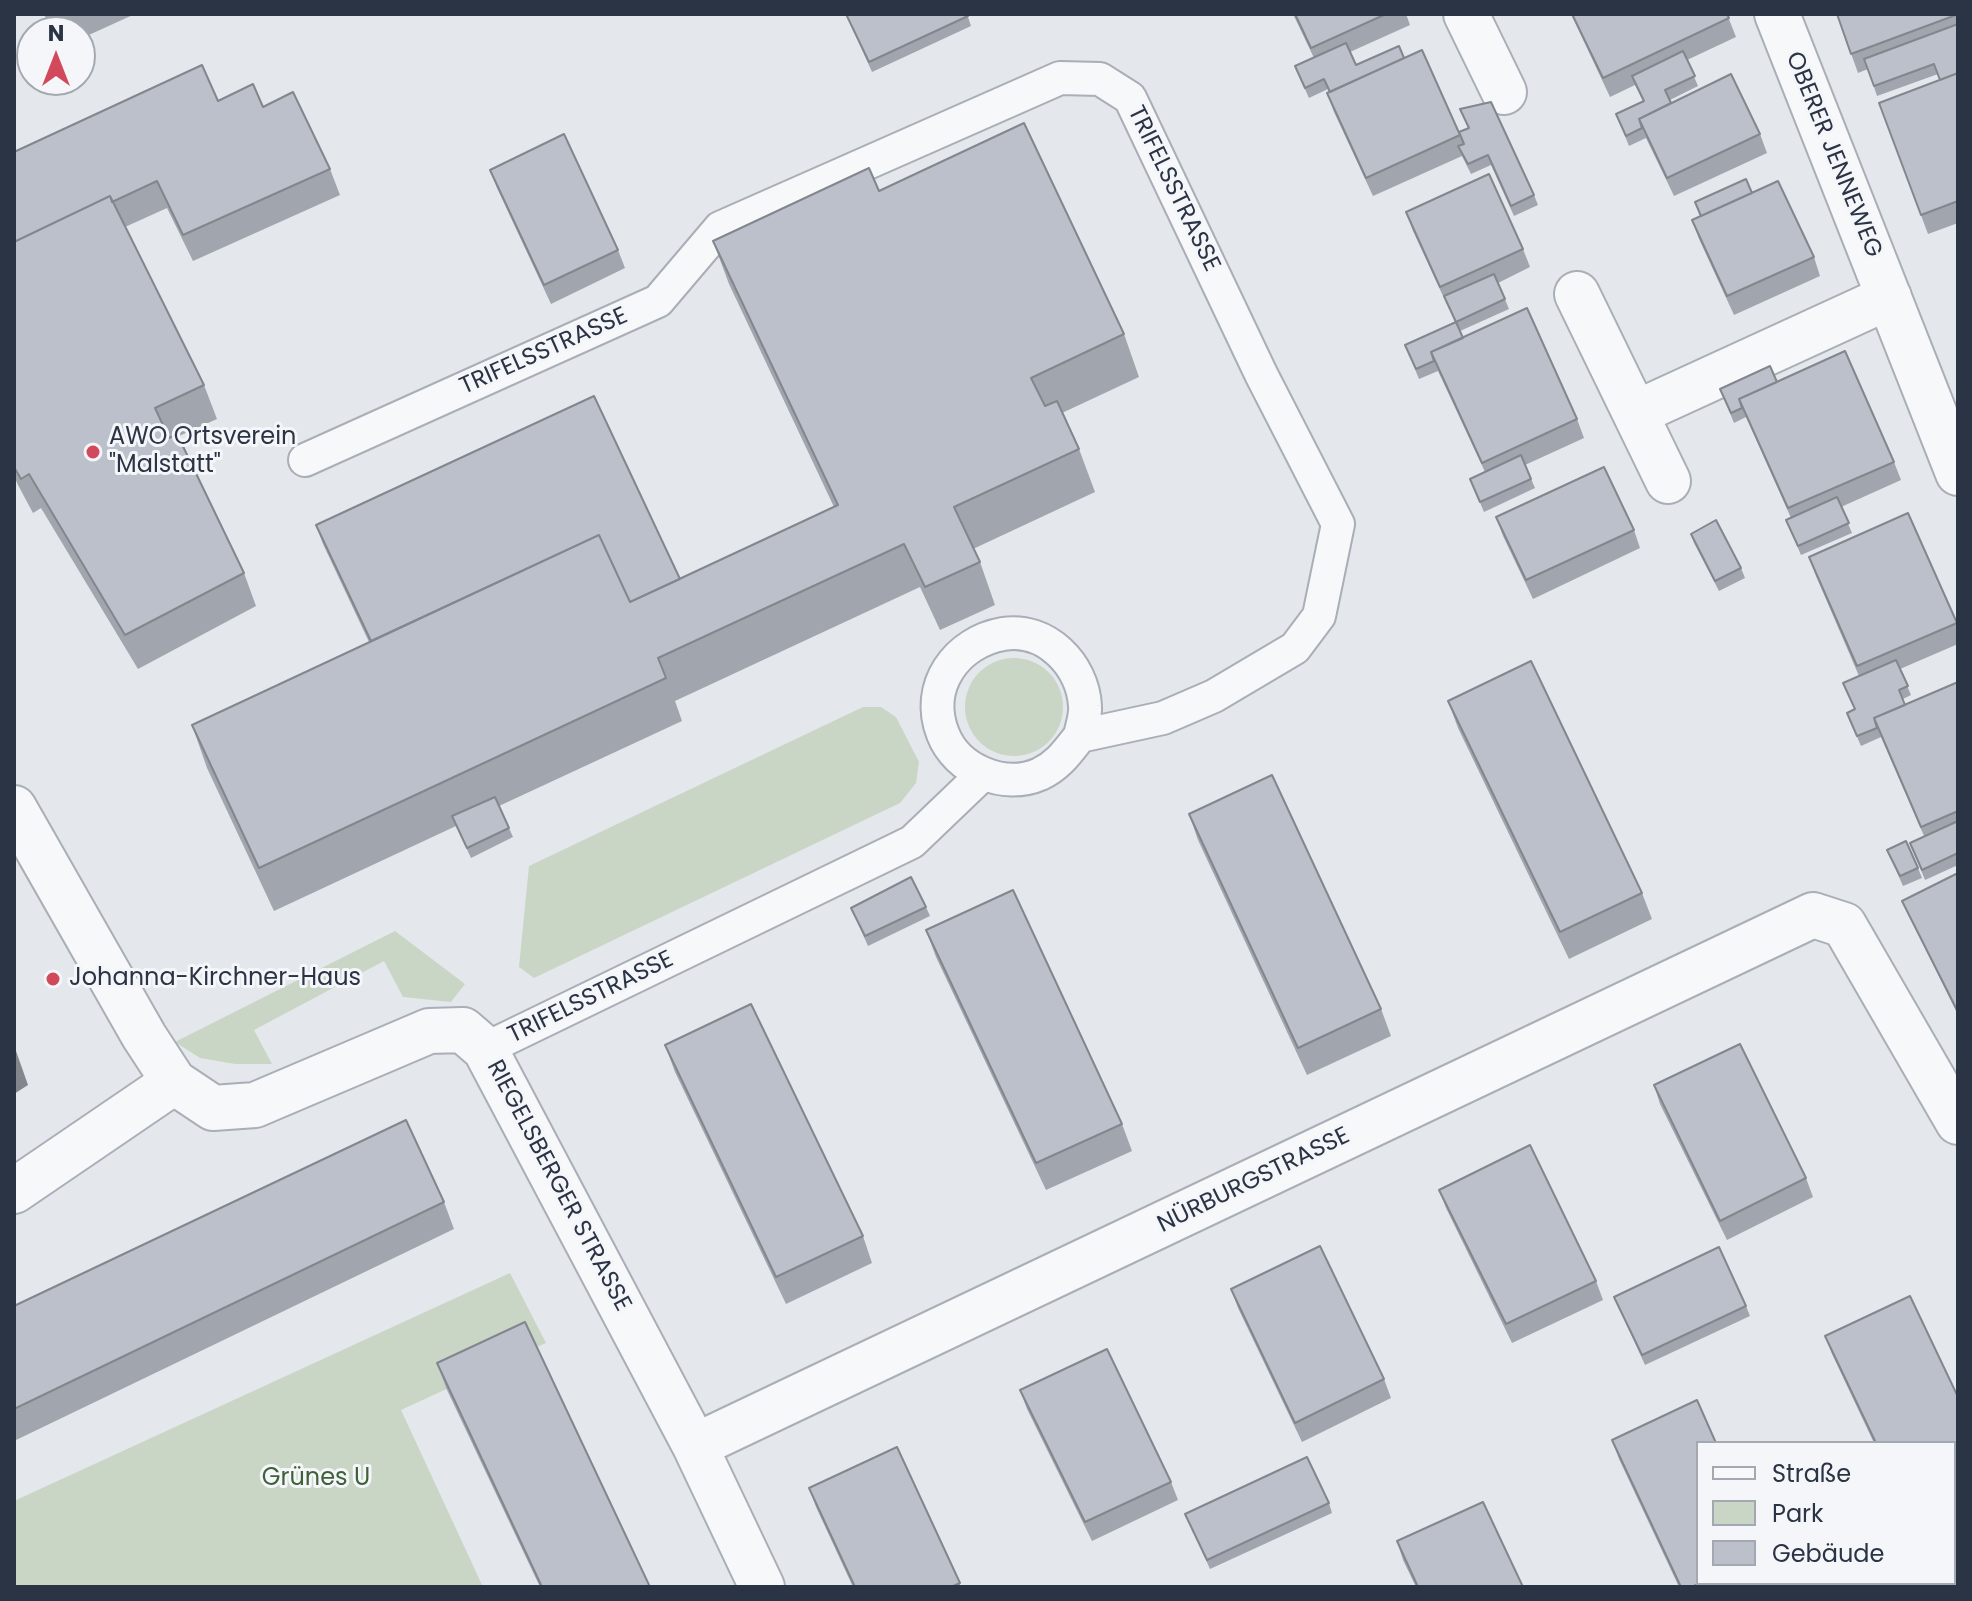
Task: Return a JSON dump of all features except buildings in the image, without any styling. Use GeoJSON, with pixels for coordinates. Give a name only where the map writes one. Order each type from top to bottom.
{"type":"FeatureCollection","features":[{"type":"Feature","properties":{"kind":"street","name":"OBERER JENNEWEG"},"geometry":{"type":"LineString","coordinates":[[1777,14],[1958,473]]}},
{"type":"Feature","properties":{"kind":"street"},"geometry":{"type":"LineString","coordinates":[[1474,16],[1504,92]]}},
{"type":"Feature","properties":{"kind":"street"},"geometry":{"type":"LineString","coordinates":[[1577,294],[1668,481]]}},
{"type":"Feature","properties":{"kind":"street"},"geometry":{"type":"LineString","coordinates":[[1636,413],[1889,297]]}},
{"type":"Feature","properties":{"kind":"street"},"geometry":{"type":"LineString","coordinates":[[14,808],[144,1036],[174,1082],[14,1191]]}},
{"type":"Feature","properties":{"kind":"street","name":"NÜRBURGSTRASSE"},"geometry":{"type":"LineString","coordinates":[[695,1446],[1813,915],[1844,925],[1958,1122]]}},
{"type":"Feature","properties":{"kind":"street","name":"RIEGELSBERGER STRASSE"},"geometry":{"type":"LineString","coordinates":[[174,1082],[213,1108],[255,1105],[429,1031],[463,1030],[485,1049],[695,1446],[762,1587]]}},
{"type":"Feature","properties":{"kind":"lane","name":"TRIFELSSTRASSE"},"geometry":{"type":"LineString","coordinates":[[305,460],[658,301],[720,228],[1060,78],[1100,79],[1130,98],[1261,374],[1338,524],[1319,616],[1295,648],[1214,696],[1175,712],[1135,725],[1080,736]]}},
{"type":"Feature","properties":{"kind":"lane"},"geometry":{"type":"LineString","coordinates":[[1013,632],[1041,639],[1065,655],[1080,679],[1086,708],[1080,736],[1063,759],[1039,774],[1011,780],[983,774],[959,758],[943,734],[938,705],[943,677],[960,653],[984,638],[1013,632]]}},
{"type":"Feature","properties":{"kind":"lane","name":"TRIFELSSTRASSE"},"geometry":{"type":"LineString","coordinates":[[485,1049],[912,842],[983,774]]}},
{"type":"Feature","properties":{"kind":"green space"},"geometry":{"type":"Polygon","coordinates":[[[1014,658],[1033,662],[1048,673],[1059,688],[1063,707],[1059,726],[1048,741],[1033,752],[1014,756],[995,752],[980,741],[969,726],[965,707],[969,688],[980,673],[995,662],[1014,658]]]}},
{"type":"Feature","properties":{"kind":"green space"},"geometry":{"type":"Polygon","coordinates":[[[863,707],[881,707],[896,717],[919,762],[916,783],[900,803],[534,978],[519,967],[529,866],[863,707]]]}},
{"type":"Feature","properties":{"kind":"green space"},"geometry":{"type":"Polygon","coordinates":[[[395,931],[465,984],[451,1002],[403,997],[384,961],[254,1030],[272,1064],[235,1064],[200,1058],[175,1042],[395,931]]]}},
{"type":"Feature","properties":{"kind":"green space","name":"Grünes U"},"geometry":{"type":"Polygon","coordinates":[[[510,1273],[546,1343],[401,1410],[483,1587],[14,1587],[14,1501],[510,1273]]]}},
{"type":"Feature","properties":{"kind":"place","name":"AWO Ortsverein \"Malstatt\""},"geometry":{"type":"Point","coordinates":[93,452]}},
{"type":"Feature","properties":{"kind":"place","name":"Johanna-Kirchner-Haus"},"geometry":{"type":"Point","coordinates":[53,979]}}]}
